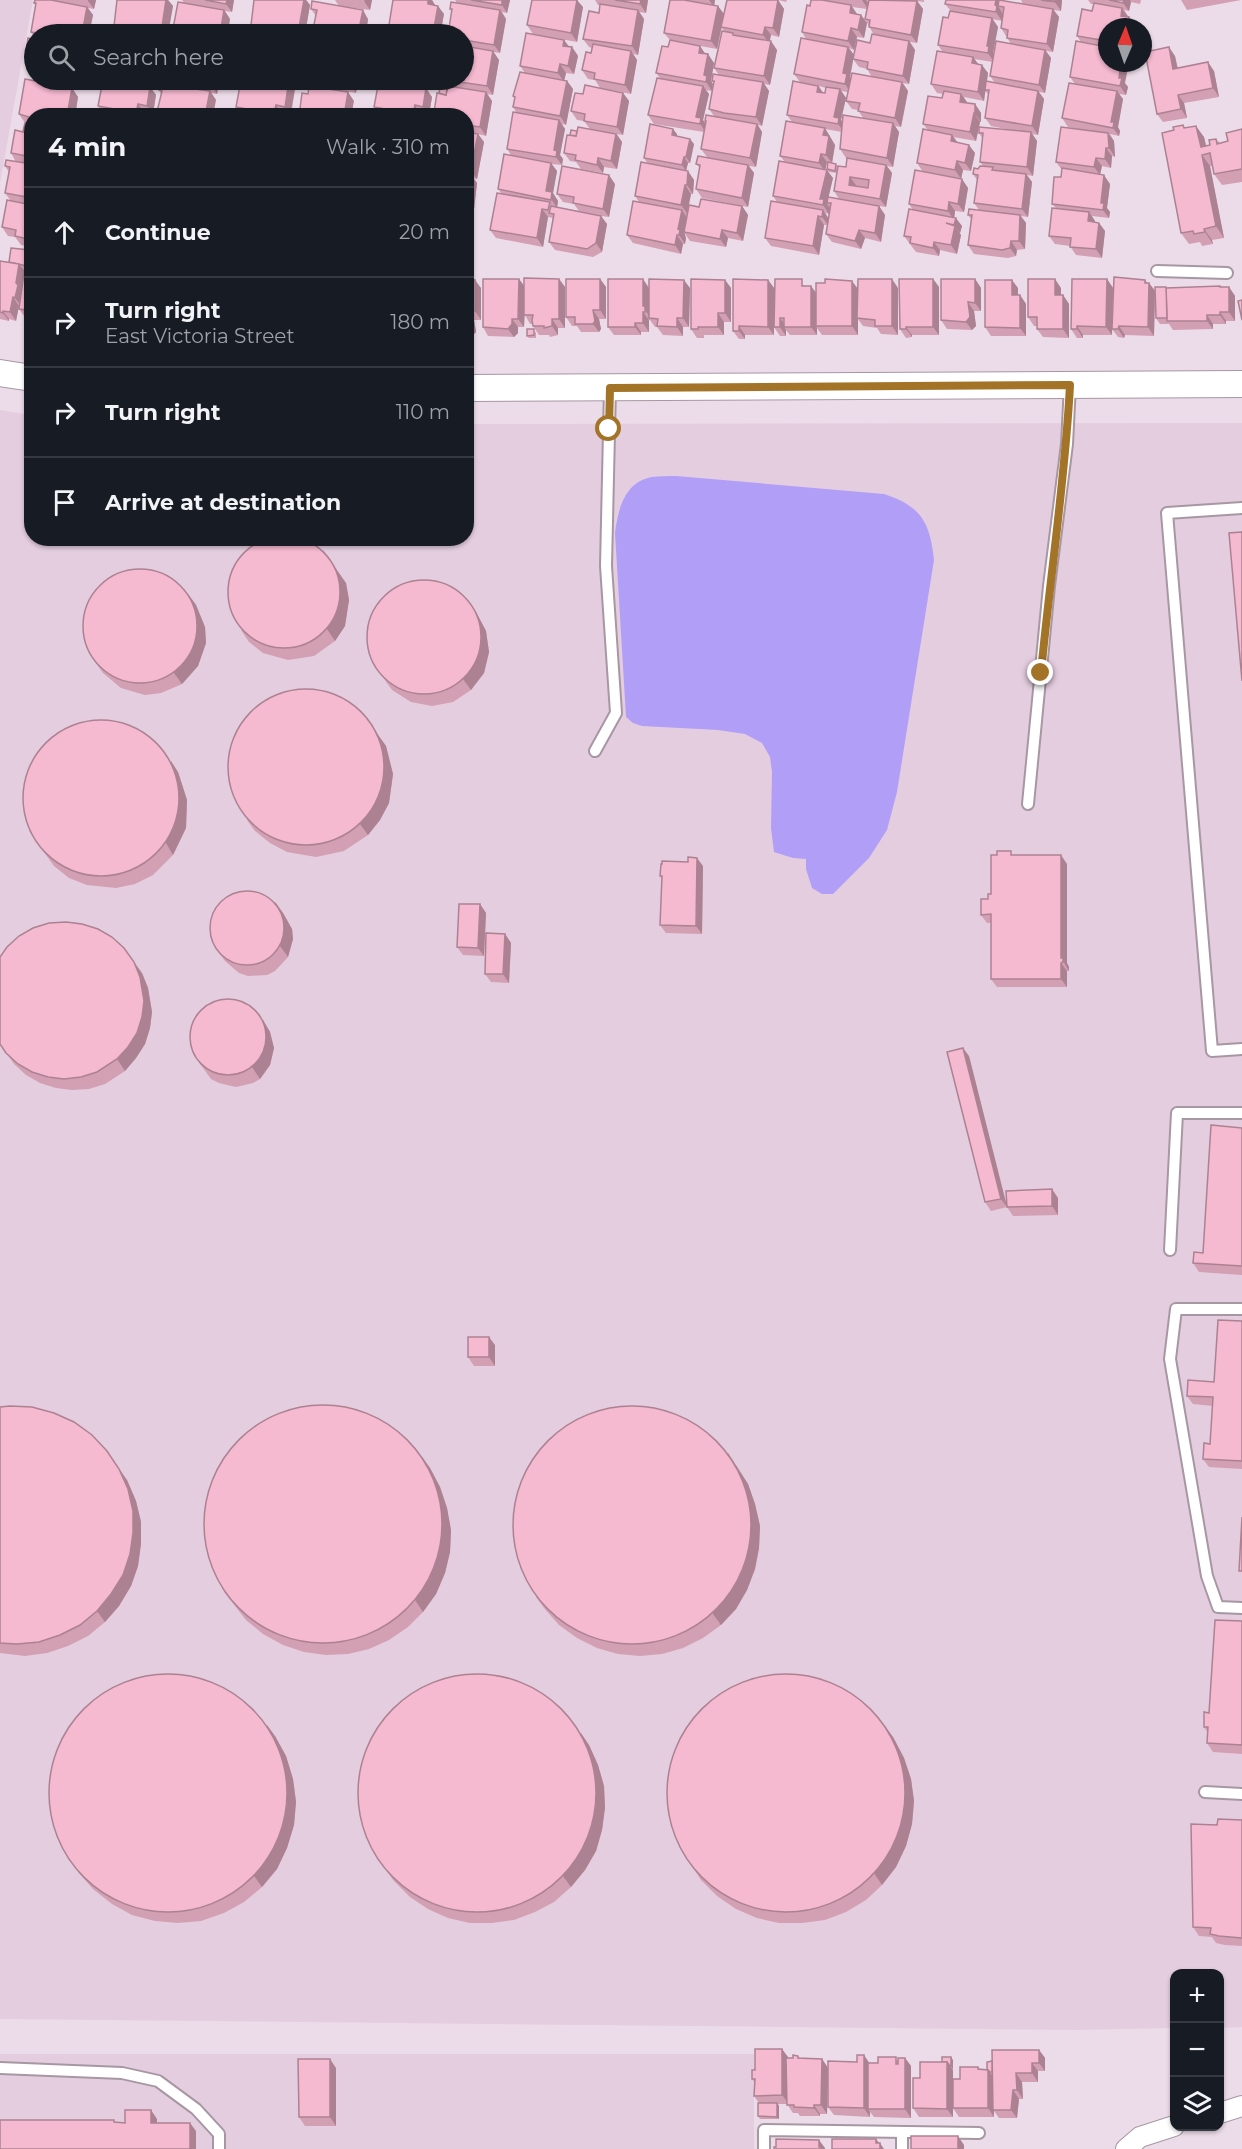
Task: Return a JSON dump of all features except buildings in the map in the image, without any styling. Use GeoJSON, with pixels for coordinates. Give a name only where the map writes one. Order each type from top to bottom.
{"type":"FeatureCollection","features":[{"type":"Feature","properties":{"kind":"street"},"geometry":{"type":"LineString","coordinates":[[0,373],[24,377]]}},
{"type":"Feature","properties":{"kind":"street"},"geometry":{"type":"LineString","coordinates":[[474,388],[1242,384]]}},
{"type":"Feature","properties":{"kind":"street"},"geometry":{"type":"LineString","coordinates":[[1224,2111],[1242,2106]]}},
{"type":"Feature","properties":{"kind":"street"},"geometry":{"type":"LineString","coordinates":[[1126,2149],[1140,2137],[1170,2127]]}},
{"type":"Feature","properties":{"kind":"lane"},"geometry":{"type":"LineString","coordinates":[[1157,271],[1227,273]]}},
{"type":"Feature","properties":{"kind":"lane"},"geometry":{"type":"LineString","coordinates":[[1028,804],[1049,586],[1067,444],[1070,385]]}},
{"type":"Feature","properties":{"kind":"lane"},"geometry":{"type":"LineString","coordinates":[[595,751],[616,713],[606,566],[610,388]]}},
{"type":"Feature","properties":{"kind":"lane"},"geometry":{"type":"LineString","coordinates":[[1242,508],[1167,513],[1212,1051],[1242,1049]]}},
{"type":"Feature","properties":{"kind":"lane"},"geometry":{"type":"LineString","coordinates":[[1170,1250],[1177,1113],[1242,1113]]}},
{"type":"Feature","properties":{"kind":"lane"},"geometry":{"type":"LineString","coordinates":[[1242,1310],[1176,1309],[1170,1359],[1207,1576],[1218,1607],[1242,1608]]}},
{"type":"Feature","properties":{"kind":"lane"},"geometry":{"type":"LineString","coordinates":[[1205,1792],[1242,1794]]}},
{"type":"Feature","properties":{"kind":"lane"},"geometry":{"type":"LineString","coordinates":[[0,2068],[123,2073],[158,2081],[196,2109],[219,2134],[219,2149]]}},
{"type":"Feature","properties":{"kind":"lane"},"geometry":{"type":"LineString","coordinates":[[764,2149],[764,2130],[979,2133]]}},
{"type":"Feature","properties":{"kind":"lane"},"geometry":{"type":"LineString","coordinates":[[902,2132],[902,2149]]}},
{"type":"Feature","properties":{"kind":"shaded area"},"geometry":{"type":"Polygon","coordinates":[[[0,0],[33,0],[29,24],[24,24],[24,50],[0,183],[0,0]]]}},
{"type":"Feature","properties":{"kind":"shaded area"},"geometry":{"type":"Polygon","coordinates":[[[0,410],[24,414],[24,546],[474,546],[474,424],[1242,423],[1242,2027],[1224,2028],[1224,1969],[1170,1969],[1170,2028],[1076,2030],[0,2019],[0,410]]]}},
{"type":"Feature","properties":{"kind":"shaded area"},"geometry":{"type":"Polygon","coordinates":[[[676,476],[884,494],[915,510],[930,535],[934,560],[897,792],[887,830],[869,858],[833,894],[822,894],[812,888],[806,869],[806,859],[793,858],[774,852],[771,828],[772,772],[770,757],[762,743],[745,734],[718,730],[642,726],[626,717],[615,533],[618,515],[624,498],[642,480],[652,477],[676,476]]]}},
{"type":"Feature","properties":{"kind":"shaded area"},"geometry":{"type":"Polygon","coordinates":[[[0,2054],[754,2054],[754,2149],[0,2149],[0,2054]]]}},
{"type":"Feature","properties":{"kind":"route"},"geometry":{"type":"LineString","coordinates":[[609,429],[610,388],[1070,385],[1067,444],[1049,586],[1041,673]]}}]}
